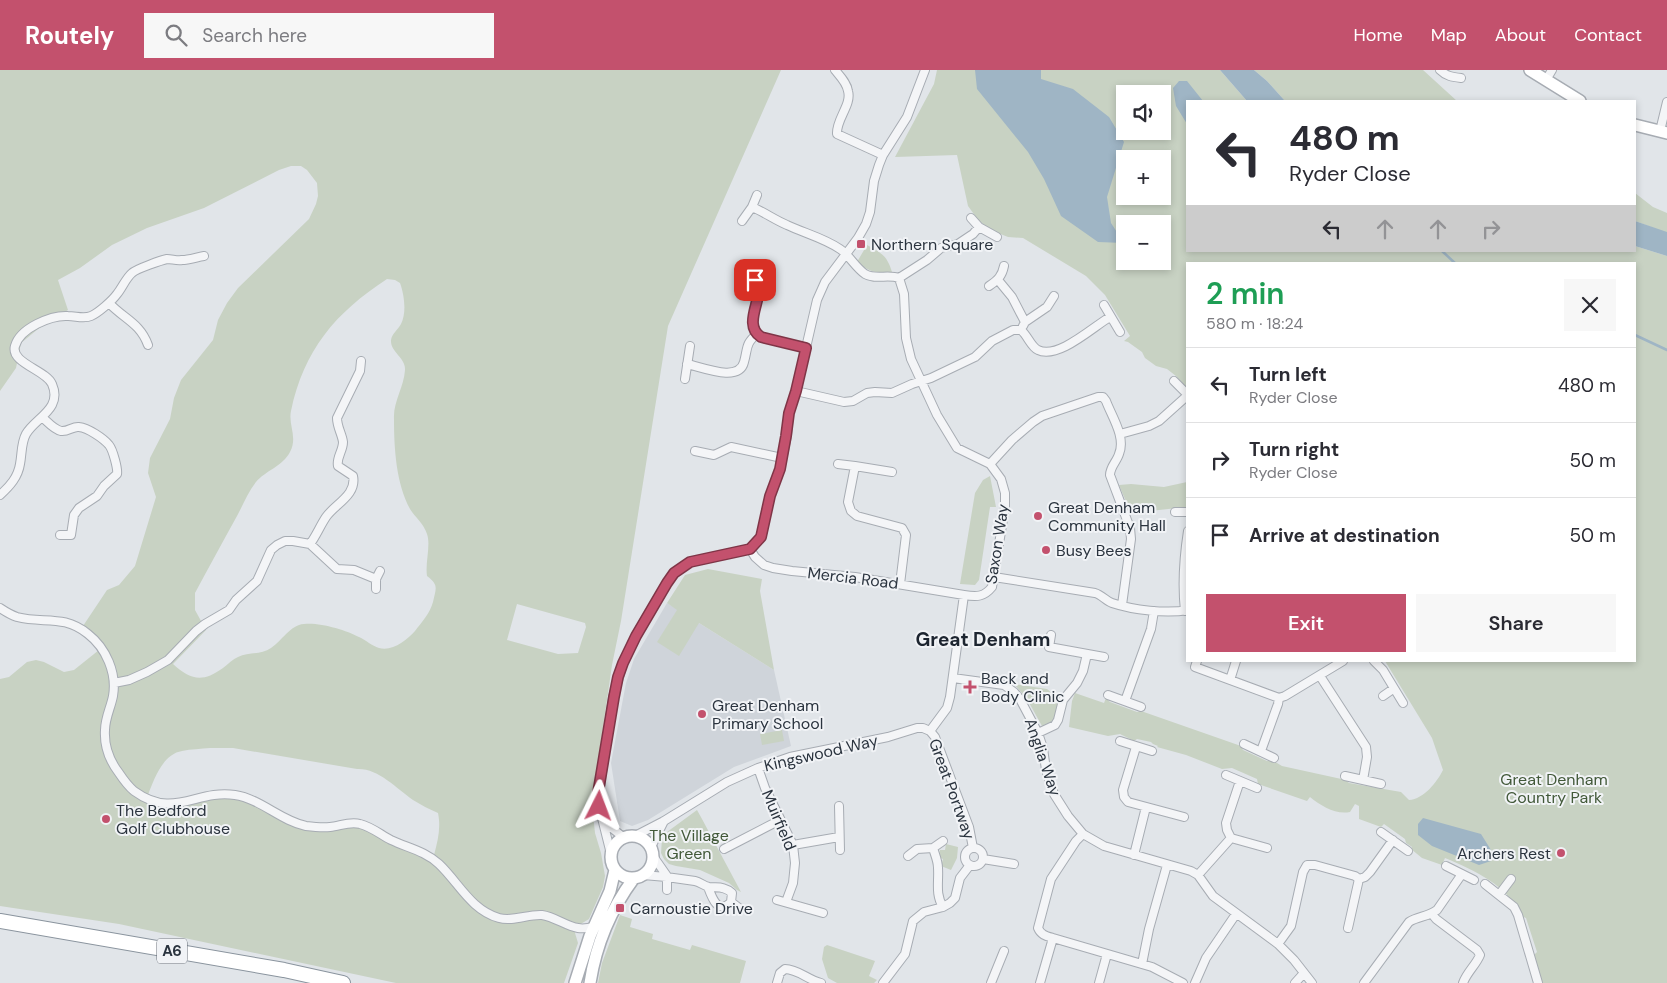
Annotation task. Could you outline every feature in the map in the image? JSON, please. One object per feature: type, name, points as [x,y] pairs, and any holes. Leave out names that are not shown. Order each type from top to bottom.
[{"type":"highway","name":"A6","points":[[0,921],[284,970],[343,983]]},
{"type":"street","points":[[836,70],[849,92],[849,99],[837,128],[837,134],[883,155]]},
{"type":"street","points":[[739,908],[732,902],[732,893],[728,889],[718,886],[708,887],[699,882],[667,876],[627,878],[615,870],[611,863],[598,793],[614,697],[623,663],[636,636],[674,573],[690,562],[750,549],[761,537],[770,496],[778,477],[789,413],[820,292],[825,282],[863,230],[871,206],[874,181],[883,155],[908,117],[925,70]]},
{"type":"street","points":[[1440,70],[1453,77],[1461,78]]},
{"type":"street","points":[[1530,70],[1577,100]]},
{"type":"street","points":[[1546,80],[1552,70]]},
{"type":"street","points":[[1636,124],[1663,132],[1667,102]]},
{"type":"street","points":[[742,221],[752,207],[757,195]]},
{"type":"street","points":[[752,207],[786,225],[834,245],[866,274],[899,278]]},
{"type":"street","points":[[972,218],[979,227],[997,237]]},
{"type":"street","points":[[899,278],[927,260],[941,248],[958,244],[973,234],[979,227]]},
{"type":"street","points":[[0,494],[12,483],[17,474],[26,435],[52,407],[54,400],[52,384],[42,373],[18,358],[14,350],[18,340],[39,322],[59,316],[91,316],[116,296],[129,276],[139,268],[165,260],[183,260],[204,256]]},
{"type":"street","points":[[989,286],[998,280],[1004,266]]},
{"type":"street","points":[[745,273],[758,284],[753,315],[757,334],[761,337],[806,348]]},
{"type":"street","points":[[899,278],[904,294],[906,338],[911,359],[937,415],[957,448],[990,464],[1012,440],[1042,416],[1098,397],[1103,397],[1106,401],[1120,434],[1121,446],[1110,475],[1130,528],[1131,539],[1122,605]]},
{"type":"street","points":[[998,280],[1012,297],[1025,322]]},
{"type":"street","points":[[1020,330],[1025,322],[1047,307],[1054,296]]},
{"type":"street","points":[[109,302],[122,316],[139,328],[148,345]]},
{"type":"street","points":[[1104,304],[1120,332]]},
{"type":"street","points":[[796,391],[844,402],[849,402],[875,392],[892,393],[931,378],[975,357],[992,340],[1013,330],[1020,330],[1027,335],[1035,348],[1046,352],[1067,346],[1110,317]]},
{"type":"street","points":[[687,364],[732,374],[740,370],[744,364],[746,348],[750,340],[757,334]]},
{"type":"street","points":[[979,339],[986,346]]},
{"type":"street","points":[[685,379],[690,346]]},
{"type":"street","points":[[310,544],[327,515],[346,498],[354,480],[353,476],[338,466],[337,462],[343,441],[337,425],[337,418],[360,371],[361,361]]},
{"type":"street","points":[[360,371],[367,377]]},
{"type":"street","points":[[1174,381],[1186,393]]},
{"type":"street","points":[[1120,434],[1160,421],[1186,397]]},
{"type":"street","points":[[42,417],[60,431],[78,427],[94,434],[108,444],[118,468],[117,474],[104,486],[97,496],[79,508],[74,515],[71,535],[60,535]]},
{"type":"street","points":[[695,451],[714,455],[731,447],[782,458]]},
{"type":"street","points":[[838,464],[892,472]]},
{"type":"street","name":"Saxon Way","points":[[930,731],[947,708],[964,595],[984,596],[992,587],[1006,507],[1000,480],[990,464]]},
{"type":"street","points":[[855,466],[848,502],[850,511],[857,516],[902,528],[906,536],[900,584]]},
{"type":"street","points":[[1175,512],[1186,512]]},
{"type":"street","points":[[114,683],[129,680],[168,660],[200,627],[229,610],[236,600],[257,581],[271,550],[285,541],[310,544],[337,569],[354,570],[376,579]]},
{"type":"street","points":[[994,578],[1095,593],[1111,603],[1154,611],[1186,610],[1184,598],[1186,545]]},
{"type":"street","name":"Mercia Road","points":[[750,549],[755,557],[773,568],[855,577],[964,595]]},
{"type":"street","points":[[376,589],[376,579],[380,571]]},
{"type":"street","points":[[0,608],[16,617],[58,620],[78,627],[98,644],[113,672],[114,683],[113,696],[105,727],[106,746],[110,758],[125,781],[133,790],[144,797],[166,804],[182,803],[210,795],[236,795],[249,799],[305,826],[331,827],[358,823],[368,826],[389,839],[428,855],[440,864],[477,907],[487,914],[501,919],[541,915],[579,928],[594,927]]},
{"type":"street","points":[[1125,701],[1151,629],[1154,611]]},
{"type":"street","points":[[1051,635],[1049,647],[1104,657]]},
{"type":"street","points":[[1038,733],[1056,725],[1063,700],[1077,683],[1083,671],[1087,654]]},
{"type":"street","points":[[1197,662],[1195,667],[1279,698],[1341,662]]},
{"type":"street","points":[[1230,680],[1236,662]]},
{"type":"street","points":[[1375,662],[1383,670],[1393,689],[1404,703]]},
{"type":"street","points":[[1320,676],[1366,747],[1368,757],[1363,780]]},
{"type":"street","name":"Anglia Way","points":[[953,678],[992,683],[1009,688],[1020,700],[1038,733],[1043,748],[1046,770],[1054,794],[1068,816],[1083,834],[1104,846],[1191,871],[1198,875]]},
{"type":"street","points":[[1383,696],[1393,689]]},
{"type":"street","points":[[1108,696],[1142,707]]},
{"type":"street","points":[[1261,751],[1279,698]]},
{"type":"street","name":"Kingswood Way","points":[[629,836],[664,821],[727,782],[758,768],[790,757],[851,746],[917,728],[930,731]]},
{"type":"street","name":"Great Portway","points":[[930,731],[935,737],[943,756],[969,827],[973,848]]},
{"type":"street","points":[[1120,741],[1152,751]]},
{"type":"street","points":[[1244,744],[1274,758]]},
{"type":"street","points":[[1136,747],[1124,790],[1124,797],[1128,802],[1184,817]]},
{"type":"street","name":"Muirfield","points":[[758,768],[793,845],[795,863],[793,883],[786,902]]},
{"type":"street","points":[[1226,776],[1257,788]]},
{"type":"street","points":[[1345,776],[1381,784]]},
{"type":"street","points":[[1240,781],[1226,822],[1226,830],[1231,838],[1267,848]]},
{"type":"street","points":[[839,806],[840,850]]},
{"type":"street","points":[[1134,854],[1146,807]]},
{"type":"street","points":[[724,849],[780,820]]},
{"type":"street","points":[[602,821],[629,836],[647,842],[667,876],[667,890]]},
{"type":"street","points":[[590,983],[592,969],[603,932],[613,909],[639,876],[652,864],[652,852],[664,821]]},
{"type":"street","points":[[1381,832],[1408,851]]},
{"type":"street","points":[[1083,834],[1076,841],[1052,879],[1038,928],[1042,935],[1152,967],[1183,983]]},
{"type":"street","points":[[610,854],[617,841],[629,836]]},
{"type":"street","points":[[793,845],[839,837]]},
{"type":"street","points":[[1231,838],[1198,875],[1213,896],[1278,944],[1294,960],[1312,983]]},
{"type":"street","points":[[1360,879],[1370,872],[1393,840]]},
{"type":"street","points":[[908,856],[917,849],[933,848],[944,841]]},
{"type":"street","points":[[738,843],[742,851]]},
{"type":"street","points":[[933,848],[938,870],[938,894],[943,907]]},
{"type":"street","points":[[970,865],[965,857],[968,851],[973,848],[981,851],[983,859]]},
{"type":"street","points":[[983,859],[1014,864]]},
{"type":"street","points":[[970,865],[978,865],[983,859]]},
{"type":"street","points":[[883,983],[905,954],[913,921],[924,912],[950,903],[955,898],[960,878],[970,865]]},
{"type":"street","points":[[1142,964],[1149,929],[1167,865]]},
{"type":"street","points":[[1278,944],[1291,926],[1303,872],[1307,865],[1315,865],[1360,879]]},
{"type":"street","points":[[1446,866],[1474,880]]},
{"type":"street","points":[[575,983],[588,942],[610,892],[615,870]]},
{"type":"street","points":[[1364,983],[1409,922],[1416,917],[1432,914],[1437,910],[1462,874]]},
{"type":"street","points":[[1351,925],[1360,879]]},
{"type":"street","points":[[1499,894],[1512,879]]},
{"type":"street","points":[[1484,884],[1514,907],[1538,983]]},
{"type":"street","points":[[708,887],[716,904],[721,907],[727,906],[732,902]]},
{"type":"street","points":[[777,900],[823,913]]},
{"type":"street","points":[[1195,983],[1206,958],[1236,914]]},
{"type":"street","points":[[1432,914],[1477,950],[1480,955],[1465,976],[1463,983]]},
{"type":"street","points":[[579,928],[588,942]]},
{"type":"street","points":[[1040,983],[1053,938]]},
{"type":"street","points":[[991,983],[1004,951]]},
{"type":"street","points":[[1099,983],[1106,954]]},
{"type":"street","points":[[777,983],[780,973],[785,969],[791,969],[810,980],[820,983]]},
{"type":"street","points":[[771,970],[780,973]]},
{"type":"street","points":[[1295,983],[1304,973]]},
{"type":"street","points":[[1161,983],[1165,974]]},
{"type":"shaded area","name":"Great Denham Primary School","points":[[667,603],[774,670],[791,746],[734,767],[648,820],[632,826],[620,821],[611,763],[626,683],[634,659]]},
{"type":"green space","points":[[0,70],[781,70],[668,326],[621,621],[612,665],[592,805],[595,833],[605,876],[603,887],[589,919],[579,925],[575,933],[578,943],[564,983],[396,983],[119,924],[0,906],[0,679],[9,677],[27,662],[36,660],[64,672],[74,670],[99,650],[81,629],[107,590],[119,585],[135,566],[156,497],[148,473],[150,458],[170,419],[174,398],[181,380],[213,340],[218,320],[238,288],[309,219],[318,196],[317,183],[307,170],[301,166],[291,166],[279,170],[204,208],[147,228],[112,245],[80,268],[58,280],[68,310],[38,329],[21,343],[16,368],[0,391]],"holes":[[[387,279],[400,283],[403,292],[403,319],[391,340],[393,348],[405,366],[403,382],[394,413],[395,442],[399,477],[405,499],[424,527],[428,538],[427,576],[436,587],[430,610],[412,634],[394,647],[384,649],[376,647],[362,638],[340,629],[325,625],[304,624],[294,627],[267,650],[238,657],[209,676],[197,678],[185,673],[173,664],[206,630],[195,610],[195,593],[253,486],[260,478],[283,461],[290,452],[293,441],[291,411],[304,369],[313,351],[324,335],[352,305]],[[517,604],[585,623],[586,627],[578,653],[558,654],[507,640]],[[207,748],[233,748],[365,770],[379,775],[413,800],[438,813],[439,834],[434,855],[395,839],[364,821],[329,824],[301,821],[248,795],[168,800],[148,795],[160,768],[175,753]]]},
{"type":"green space","name":"Great Denham Country Park","points":[[937,70],[1220,70],[1246,100],[1186,100],[1186,252],[1636,252],[1636,246],[1667,256],[1667,983],[1541,983],[1533,956],[1537,952],[1526,918],[1521,916],[1508,896],[1489,880],[1445,858],[1442,865],[1422,858],[1411,849],[1412,847],[1406,843],[1405,839],[1384,824],[1381,827],[1359,819],[1359,806],[1355,804],[1350,812],[1345,813],[1334,811],[1310,797],[1307,801],[1258,784],[1257,779],[1232,768],[1222,769],[1186,755],[1157,747],[1151,742],[1137,739],[1134,741],[1120,734],[1108,736],[1069,727],[1072,701],[1075,693],[1104,703],[1106,698],[1110,702],[1137,712],[1141,711],[1241,746],[1243,750],[1267,761],[1272,760],[1282,766],[1346,780],[1349,783],[1401,792],[1409,800],[1420,797],[1425,793],[1434,785],[1443,770],[1432,738],[1386,662],[1636,662],[1636,262],[1186,262],[1186,387],[1167,369],[1156,366],[1145,358],[1142,352],[1124,341],[1130,336],[1105,295],[1086,276],[1023,238],[1008,237],[993,231],[979,221],[968,206],[957,155],[895,157],[934,84]]},
{"type":"green space","points":[[1254,70],[1423,70],[1456,100],[1284,100]]},
{"type":"green space","points":[[1636,194],[1653,207],[1667,213],[1667,233],[1636,221]]},
{"type":"green space","points":[[867,245],[883,255],[892,272],[873,272],[857,262]]},
{"type":"green space","points":[[990,476],[996,507],[990,507],[979,580],[975,585],[960,584],[975,493],[983,480]]},
{"type":"green space","points":[[1186,482],[1186,507],[1131,513],[1119,485],[1131,484],[1164,487]]},
{"type":"green space","points":[[708,569],[762,579],[760,591],[774,670],[699,623],[679,656],[657,642],[677,610],[667,603],[685,575]]},
{"type":"green space","points":[[1014,684],[1047,689],[1058,698],[1055,720],[1042,726],[1027,699]]},
{"type":"green space","points":[[782,730],[784,741],[762,745],[760,734]]},
{"type":"green space","name":"The Village Green","points":[[697,810],[741,892],[729,883],[700,870],[669,864],[664,859],[661,853],[662,839],[667,832]]},
{"type":"green space","points":[[946,844],[958,847],[957,858],[951,870],[941,866],[943,859],[938,857],[940,850],[945,850]]},
{"type":"green space","points":[[620,915],[632,919],[630,927],[653,934],[652,939],[690,950],[692,945],[746,961],[740,983],[598,983],[602,963]]},
{"type":"green space","points":[[827,945],[875,961],[869,976],[877,980],[874,983],[837,983],[828,978],[822,959],[824,947]]},
{"type":"water","points":[[975,70],[1041,70],[1041,79],[1073,89],[1109,117],[1116,129],[1116,140],[1123,140],[1124,142],[1122,150],[1116,150],[1116,168],[1107,197],[1111,223],[1116,231],[1116,243],[1098,242],[1061,216],[1044,179],[1028,152],[977,89]]},
{"type":"water","points":[[1220,70],[1254,70],[1284,100],[1246,100]]},
{"type":"water","points":[[1179,81],[1187,81],[1202,100],[1186,100],[1186,122],[1176,106],[1173,88]]},
{"type":"water","points":[[1636,221],[1667,232],[1667,256],[1636,246]]},
{"type":"water","points":[[1423,818],[1481,834],[1491,850],[1491,861],[1479,865],[1432,846],[1418,835],[1418,824]]},
{"type":"waterway","points":[[1443,252],[1454,262]]},
{"type":"waterway","points":[[1636,335],[1667,350]]},
{"type":"place","name":"Northern Square","points":[[861,244]]},
{"type":"place","name":"Great Denham Community Hall","points":[[1038,516]]},
{"type":"place","name":"Busy Bees","points":[[1046,550]]},
{"type":"place","name":"Back and Body Clinic","points":[[970,687]]},
{"type":"place","name":"Great Denham Primary School","points":[[702,714]]},
{"type":"place","name":"The Bedford Golf Clubhouse","points":[[106,819]]},
{"type":"place","name":"Archers Rest","points":[[1561,853]]},
{"type":"place","name":"Carnoustie Drive","points":[[620,908]]},
{"type":"district","name":"Great Denham","points":[[983,639]]},
{"type":"route","points":[[599,806],[598,793],[618,677],[636,636],[667,583],[674,573],[690,562],[750,549],[761,537],[764,527],[770,496],[780,469],[789,413],[806,348],[761,337],[757,334],[753,322],[758,292],[758,284],[755,280]]}]
